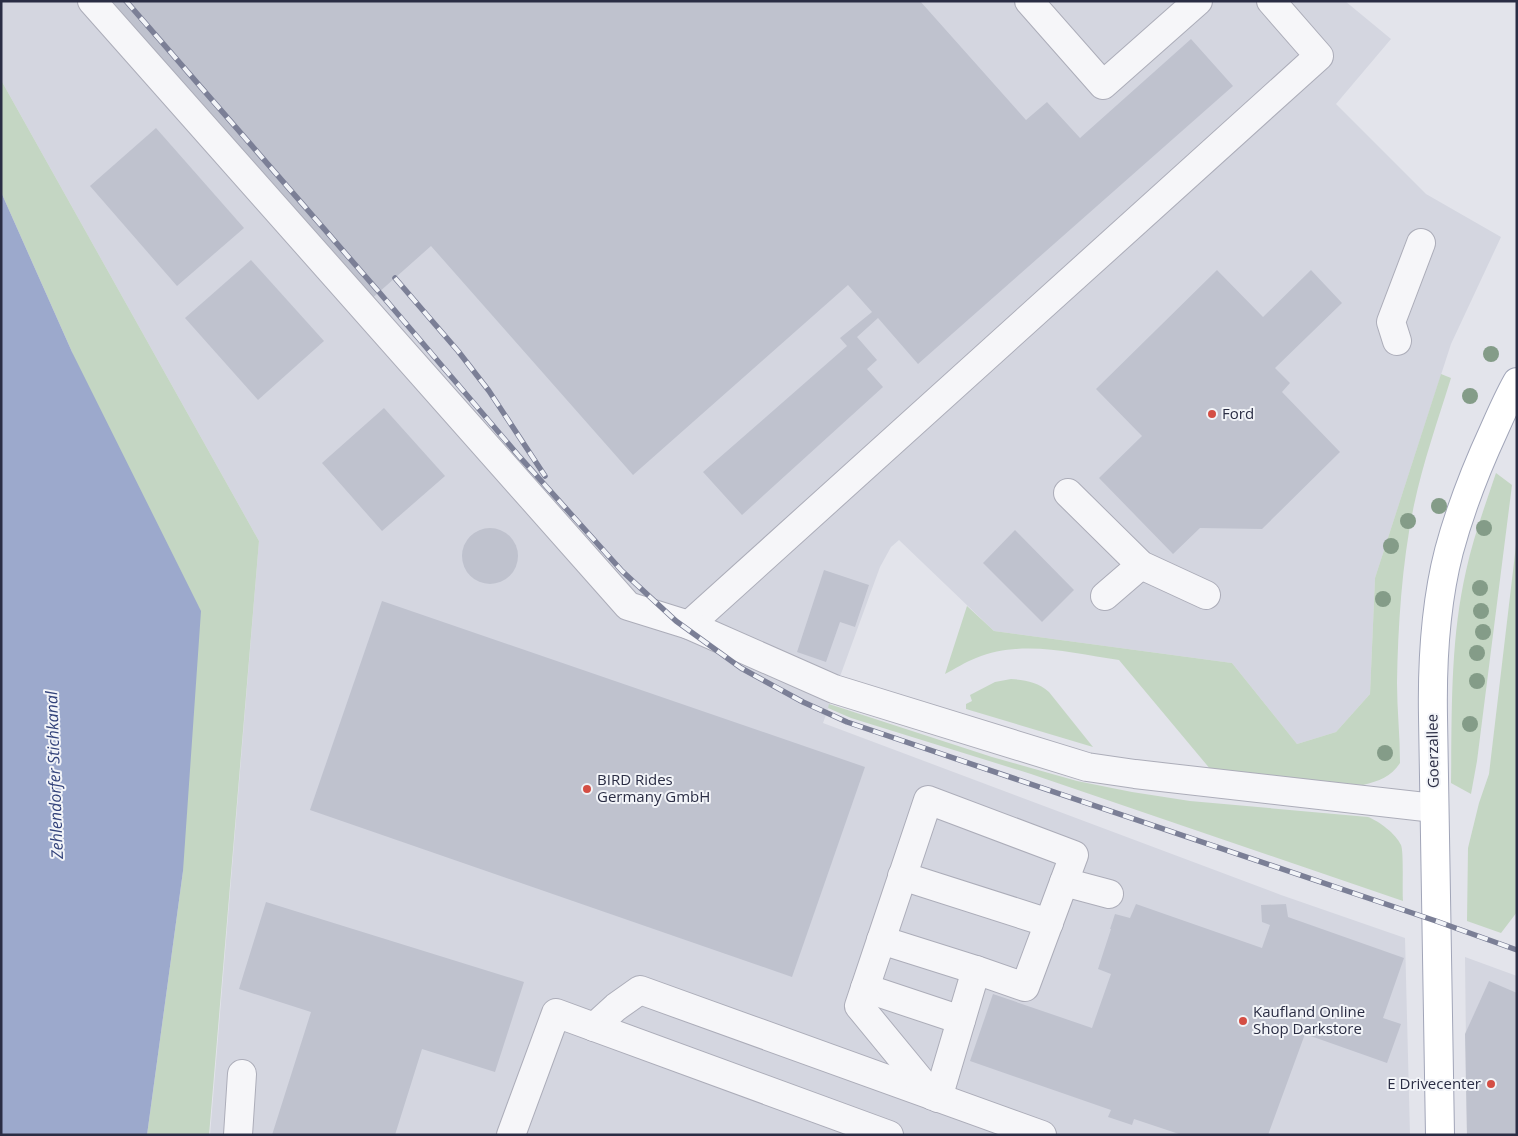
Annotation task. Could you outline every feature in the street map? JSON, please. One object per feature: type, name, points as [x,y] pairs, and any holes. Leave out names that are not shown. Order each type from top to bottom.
[{"type":"main road","name":"Goerzallee","points":[[1440,1135],[1432,670],[1442,588],[1449,551],[1482,456],[1517,382]]},
{"type":"lane","points":[[92,1],[628,606],[689,625],[834,689],[1087,767],[1434,808]]},
{"type":"lane","points":[[1029,1],[1103,85],[1198,1]]},
{"type":"lane","points":[[689,625],[1320,56],[1271,1]]},
{"type":"lane","points":[[1397,341],[1390,322],[1421,244]]},
{"type":"lane","points":[[1068,494],[1141,565],[1206,595]]},
{"type":"lane","points":[[1105,596],[1141,565]]},
{"type":"lane","points":[[881,940],[1025,987],[1074,855],[928,800],[858,1006],[936,1097]]},
{"type":"lane","points":[[902,876],[1049,923]]},
{"type":"lane","points":[[1064,882],[1109,894]]},
{"type":"lane","points":[[936,1097],[976,970]]},
{"type":"lane","points":[[864,988],[961,1020]]},
{"type":"lane","points":[[594,1027],[616,1007],[640,990],[1042,1135]]},
{"type":"lane","points":[[511,1135],[556,1013],[889,1135]]},
{"type":"lane","points":[[238,1135],[242,1074]]},
{"type":"shaded area","points":[[1,1],[1345,1],[1391,39],[1336,104],[1426,194],[1501,237],[1451,344],[1375,578],[1370,694],[1336,732],[1297,744],[1232,663],[994,631],[899,540],[891,547],[880,567],[823,723],[1281,895],[1405,938],[1410,1135],[210,1135],[259,541],[1,80]]},
{"type":"shaded area","name":"E Drivecenter","points":[[1465,957],[1517,976],[1517,1135],[1467,1135]]},
{"type":"green space","points":[[1,80],[259,541],[209,1135],[147,1135],[183,871],[72,352],[1,192]]},
{"type":"green space","points":[[1441,374],[1451,378],[1418,489],[1404,571],[1397,683],[1400,763],[1393,772],[1384,778],[1363,785],[1211,770],[1119,660],[1047,649],[1011,649],[993,652],[976,658],[945,674],[967,606],[994,631],[1232,663],[1297,744],[1336,732],[1370,694],[1375,578]]},
{"type":"green space","points":[[1496,473],[1512,485],[1477,761],[1471,794],[1451,783],[1454,650],[1461,597],[1469,559]]},
{"type":"green space","points":[[1517,537],[1517,912],[1501,933],[1467,921],[1468,848],[1479,803],[1489,774]]},
{"type":"green space","points":[[1011,679],[1032,682],[1049,692],[1093,747],[966,709],[966,704],[972,701],[970,695],[995,682]]},
{"type":"green space","points":[[829,704],[992,757],[1077,781],[1190,801],[1368,817],[1387,828],[1401,845],[1403,901],[1031,774],[851,718],[828,708]]},
{"type":"water","name":"Zehlendorfer Stichkanal","points":[[1,192],[72,352],[201,611],[183,871],[147,1135],[1,1135]]},
{"type":"building","points":[[104,1],[920,1],[1026,120],[1047,102],[1080,138],[1191,39],[1233,86],[918,364],[878,318],[857,337],[877,360],[867,369],[883,387],[742,515],[703,472],[847,346],[840,338],[872,312],[848,285],[633,475],[431,246],[369,301]]},
{"type":"building","points":[[156,128],[244,228],[177,286],[90,186]]},
{"type":"building","points":[[251,260],[324,341],[258,400],[185,318]]},
{"type":"building","name":"Ford","points":[[1217,270],[1263,317],[1311,270],[1342,303],[1275,368],[1290,383],[1282,392],[1340,452],[1262,529],[1200,528],[1173,554],[1099,478],[1142,436],[1096,389]]},
{"type":"building","points":[[384,408],[445,476],[382,531],[322,463]]},
{"type":"building","points":[[490,528],[501,530],[510,536],[516,545],[518,556],[516,567],[510,576],[501,582],[490,584],[479,582],[470,576],[464,567],[462,556],[464,545],[470,536],[479,530]]},
{"type":"building","points":[[1015,530],[1074,590],[1042,622],[983,563]]},
{"type":"building","points":[[824,570],[869,585],[855,627],[840,622],[826,662],[797,652]]},
{"type":"building","name":"BIRD Rides Germany GmbH","points":[[382,601],[865,767],[792,977],[310,810]]},
{"type":"building","points":[[266,902],[524,982],[495,1072],[422,1049],[395,1135],[272,1135],[311,1012],[239,989]]},
{"type":"building","name":"Kaufland Online Shop Darkstore","points":[[1136,904],[1262,948],[1270,925],[1262,922],[1261,905],[1286,904],[1288,917],[1404,958],[1383,1018],[1401,1024],[1387,1063],[1305,1034],[1268,1135],[1182,1135],[1134,1119],[1132,1125],[1108,1117],[1111,1110],[970,1061],[993,994],[1092,1028],[1111,974],[1098,969],[1115,914],[1130,918]]},
{"type":"building","name":"E Drivecenter","points":[[1489,981],[1517,993],[1517,1135],[1467,1135],[1465,1034]]},
{"type":"railway","points":[[126,1],[518,455],[622,571],[676,621],[741,668],[803,702],[847,722],[1517,950]]},
{"type":"railway","points":[[395,278],[458,351],[489,391],[545,476]]},
{"type":"place","name":"Ford","points":[[1212,414]]},
{"type":"place","name":"BIRD Rides Germany GmbH","points":[[587,789]]},
{"type":"place","name":"Kaufland Online Shop Darkstore","points":[[1243,1021]]},
{"type":"place","name":"E Drivecenter","points":[[1491,1084]]}]
